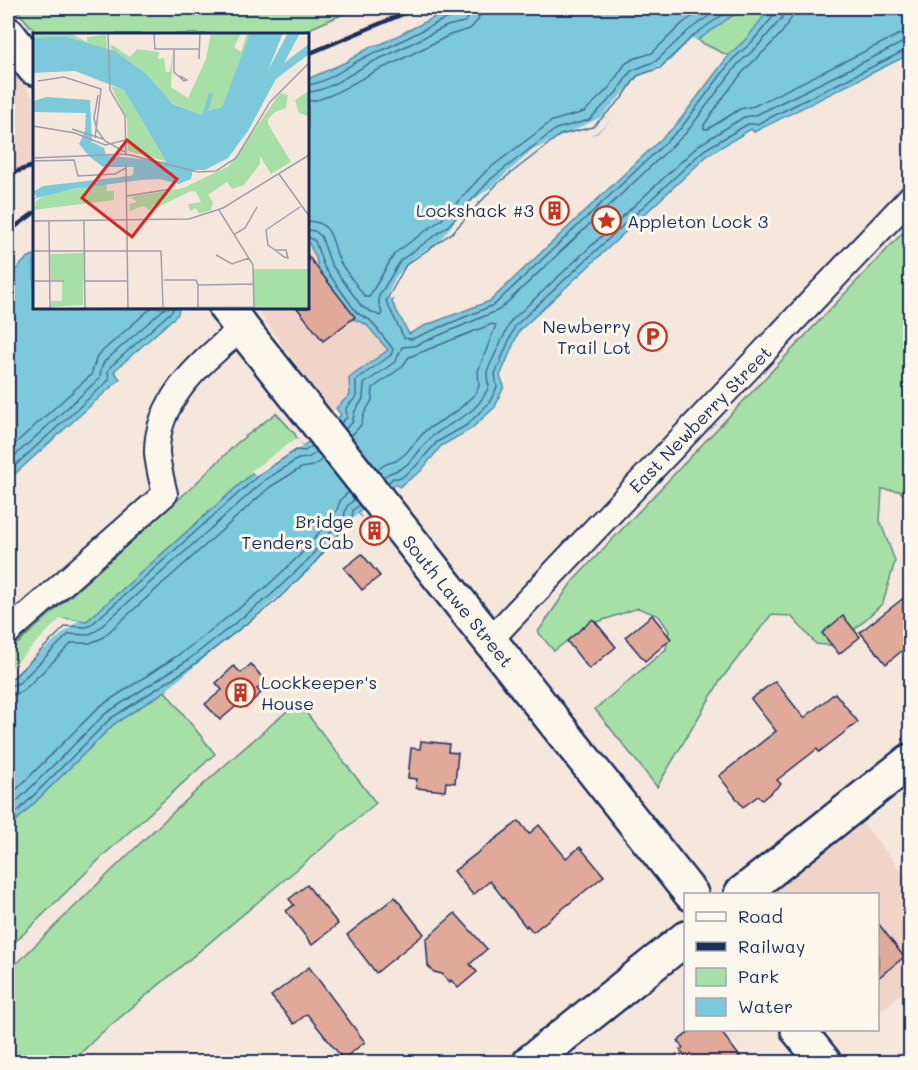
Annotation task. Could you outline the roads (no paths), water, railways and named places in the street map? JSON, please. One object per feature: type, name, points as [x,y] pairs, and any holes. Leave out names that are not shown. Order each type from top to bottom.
[{"type":"main road","points":[[8,34],[33,67]]},
{"type":"main road","name":"South Lawe Street","points":[[234,317],[690,893]]},
{"type":"main road","points":[[742,893],[910,761]]},
{"type":"main road","points":[[530,1062],[684,940]]},
{"type":"main road","points":[[800,1031],[824,1062]]},
{"type":"street","name":"East Newberry Street","points":[[490,640],[910,198]]},
{"type":"street","points":[[8,632],[165,494],[157,452],[161,422],[176,393],[234,317]]},
{"type":"water","points":[[465,8],[757,8],[732,16],[698,40],[663,73],[640,81],[627,102],[596,133],[563,141],[501,188],[411,269],[392,302],[409,334],[490,301],[677,124],[729,55],[774,8],[910,8],[910,54],[754,132],[751,129],[708,155],[519,331],[500,376],[504,386],[495,407],[471,429],[441,446],[421,471],[399,487],[396,484],[358,513],[361,517],[317,570],[196,671],[114,724],[8,829],[8,675],[65,619],[87,621],[257,469],[298,441],[303,446],[341,415],[336,408],[350,395],[349,378],[388,350],[366,324],[353,319],[318,269],[316,257],[309,244],[309,79],[443,13]]},
{"type":"water","points":[[33,255],[33,309],[179,309],[178,314],[114,371],[120,379],[8,480],[8,278],[27,258]]},
{"type":"railway","points":[[309,54],[417,8]]},
{"type":"railway","points":[[8,174],[33,166]]},
{"type":"railway","points":[[8,232],[33,214]]},
{"type":"place","name":"Lockshack #3","points":[[555,210]]},
{"type":"place","name":"Appleton Lock 3","points":[[606,221]]},
{"type":"place","name":"Newberry Trail Lot","points":[[652,336]]},
{"type":"place","name":"Bridge Tenders Cab","points":[[375,531]]},
{"type":"place","name":"Lockkeeper's House","points":[[240,692]]}]
